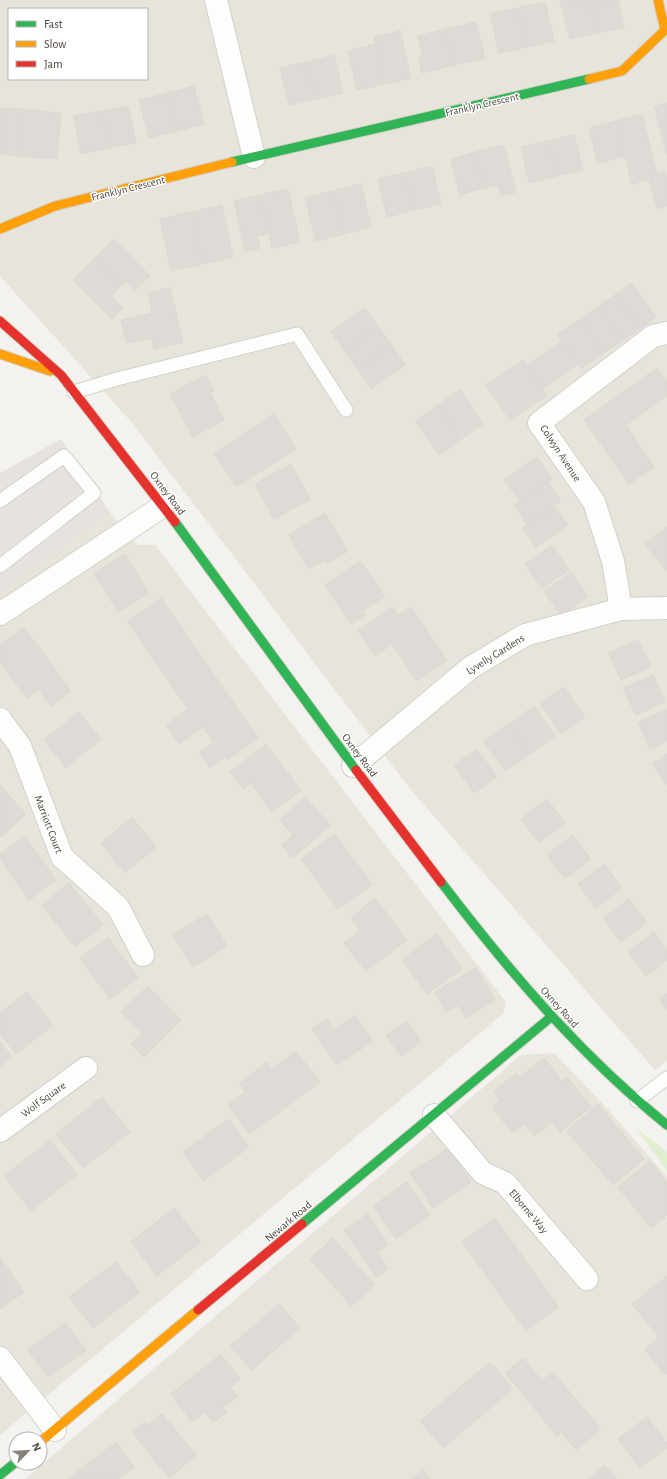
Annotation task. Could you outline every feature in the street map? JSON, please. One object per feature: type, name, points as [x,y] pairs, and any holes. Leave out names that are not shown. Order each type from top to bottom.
[{"type":"street","points":[[216,0],[254,157]]},
{"type":"street","name":"Franklyn Crescent","points":[[1,230],[55,206],[254,157],[622,71],[665,30],[658,0]]},
{"type":"street","name":"Oxney Road","points":[[0,320],[61,375],[163,506],[353,766],[498,955],[551,1017],[604,1071],[637,1102],[667,1125]]},
{"type":"street","name":"Colwyn Avenue","points":[[621,609],[613,560],[594,502],[539,423],[653,336],[667,333]]},
{"type":"street","points":[[0,354],[61,375]]},
{"type":"street","points":[[0,614],[163,506]]},
{"type":"street","name":"Lyvelly Gardens","points":[[353,766],[470,668],[525,635],[621,609],[667,608]]},
{"type":"street","name":"Marriott Court","points":[[0,719],[20,746],[62,858],[118,907],[143,955]]},
{"type":"street","name":"Newark Road","points":[[48,1436],[551,1017]]},
{"type":"street","name":"Wolf Square","points":[[0,1131],[86,1068]]},
{"type":"street","name":"Elborne Way","points":[[434,1115],[483,1172],[505,1183],[587,1279]]},
{"type":"street","points":[[0,1358],[45,1431]]},
{"type":"street","points":[[0,1475],[8,1468]]},
{"type":"lane","points":[[74,392],[117,379],[297,334],[346,410]]},
{"type":"lane","points":[[0,501],[64,456],[94,493],[0,566]]},
{"type":"lane","points":[[637,1102],[667,1078]]},
{"type":"shaded area","points":[[0,0],[667,0],[667,1061],[655,1070],[411,790],[133,424],[0,276]]},
{"type":"shaded area","points":[[61,439],[111,514],[0,593],[0,473]]},
{"type":"shaded area","points":[[111,514],[138,545],[155,545],[506,1002],[504,1013],[0,1435],[0,593]]},
{"type":"shaded area","points":[[554,1053],[606,1107],[667,1177],[667,1210],[663,1214],[667,1218],[667,1479],[25,1479],[34,1471],[48,1471],[48,1459],[521,1055]]},
{"type":"green space","points":[[636,1128],[667,1152],[667,1171]]},
{"type":"building","points":[[560,0],[589,0],[597,33],[570,39]]},
{"type":"building","points":[[589,0],[618,0],[624,27],[597,33]]},
{"type":"building","points":[[545,2],[554,41],[527,47],[518,8]]},
{"type":"building","points":[[518,8],[527,47],[499,53],[490,14]]},
{"type":"building","points":[[476,22],[485,58],[454,65],[445,29]]},
{"type":"building","points":[[445,29],[454,65],[422,73],[418,58],[423,57],[418,36]]},
{"type":"building","points":[[400,31],[411,78],[384,84],[374,37]]},
{"type":"building","points":[[376,44],[384,84],[357,90],[348,51]]},
{"type":"building","points":[[334,55],[343,93],[316,99],[307,62]]},
{"type":"building","points":[[307,62],[316,99],[289,105],[280,68]]},
{"type":"building","points":[[194,86],[204,124],[177,131],[167,93]]},
{"type":"building","points":[[167,93],[177,131],[149,138],[139,100]]},
{"type":"building","points":[[667,103],[667,155],[654,107]]},
{"type":"building","points":[[128,106],[136,143],[108,148],[101,111]]},
{"type":"building","points":[[0,108],[20,109],[19,156],[0,154]]},
{"type":"building","points":[[20,109],[61,113],[57,159],[19,156]]},
{"type":"building","points":[[101,111],[108,148],[81,154],[74,116]]},
{"type":"building","points":[[642,114],[657,174],[665,172],[667,181],[667,206],[657,209],[649,179],[632,184],[616,121]]},
{"type":"building","points":[[616,121],[625,156],[598,163],[589,128]]},
{"type":"building","points":[[574,135],[583,170],[556,176],[548,141]]},
{"type":"building","points":[[548,141],[556,176],[529,183],[521,147]]},
{"type":"building","points":[[504,145],[516,192],[501,196],[498,185],[484,188],[475,152]]},
{"type":"building","points":[[475,152],[484,188],[460,195],[451,159]]},
{"type":"building","points":[[432,166],[441,204],[414,210],[405,173]]},
{"type":"building","points":[[405,173],[414,210],[387,217],[378,179]]},
{"type":"building","points":[[361,184],[371,227],[344,234],[333,191]]},
{"type":"building","points":[[288,189],[300,242],[272,248],[260,195]]},
{"type":"building","points":[[333,191],[344,234],[316,241],[305,198]]},
{"type":"building","points":[[260,195],[269,233],[257,236],[260,248],[245,252],[234,201]]},
{"type":"building","points":[[222,205],[233,257],[202,264],[191,212]]},
{"type":"building","points":[[191,212],[202,264],[171,271],[160,219]]},
{"type":"building","points":[[114,239],[150,276],[135,290],[126,281],[121,286],[94,259]]},
{"type":"building","points":[[94,259],[121,286],[111,296],[123,308],[112,319],[73,280]]},
{"type":"building","points":[[632,283],[656,317],[639,329],[615,295]]},
{"type":"building","points":[[170,288],[183,342],[154,349],[152,338],[127,343],[121,320],[152,313],[148,293]]},
{"type":"building","points":[[615,295],[639,329],[622,341],[599,306]]},
{"type":"building","points":[[599,306],[622,341],[604,353],[580,319]]},
{"type":"building","points":[[365,308],[379,327],[345,351],[331,332]]},
{"type":"building","points":[[580,319],[604,353],[581,369],[558,334]]},
{"type":"building","points":[[379,327],[392,345],[358,369],[345,351]]},
{"type":"building","points":[[562,341],[578,364],[543,389],[527,365]]},
{"type":"building","points":[[392,345],[405,365],[371,389],[358,369]]},
{"type":"building","points":[[523,360],[547,395],[510,420],[486,385]]},
{"type":"building","points":[[657,368],[667,382],[667,396],[626,425],[654,467],[629,484],[584,420]]},
{"type":"building","points":[[205,375],[214,391],[210,393],[224,420],[193,437],[170,394]]},
{"type":"building","points":[[460,389],[483,424],[461,439],[438,405]]},
{"type":"building","points":[[438,405],[461,439],[439,455],[415,421]]},
{"type":"building","points":[[274,414],[296,449],[236,487],[214,453]]},
{"type":"building","points":[[537,457],[552,479],[520,501],[504,480]]},
{"type":"building","points":[[291,464],[310,499],[274,519],[255,484]]},
{"type":"building","points":[[548,482],[561,501],[527,525],[514,505]]},
{"type":"building","points":[[554,506],[568,525],[536,547],[523,528]]},
{"type":"building","points":[[325,513],[348,551],[328,563],[325,560],[309,569],[289,535]]},
{"type":"building","points":[[667,527],[667,571],[645,544]]},
{"type":"building","points":[[552,545],[569,570],[542,588],[525,564]]},
{"type":"building","points":[[125,554],[149,593],[118,612],[94,573]]},
{"type":"building","points":[[360,561],[385,596],[363,611],[365,615],[351,624],[325,585]]},
{"type":"building","points":[[571,572],[588,597],[561,615],[544,591]]},
{"type":"building","points":[[161,598],[258,738],[227,760],[225,757],[210,768],[199,753],[214,742],[203,727],[179,744],[166,725],[188,709],[127,621]]},
{"type":"building","points":[[392,607],[398,615],[411,607],[447,660],[417,681],[392,644],[375,656],[358,631]]},
{"type":"building","points":[[24,627],[71,691],[51,706],[39,690],[27,698],[0,662],[0,645]]},
{"type":"building","points":[[638,640],[651,667],[621,680],[609,653]]},
{"type":"building","points":[[653,675],[665,702],[636,715],[623,688]]},
{"type":"building","points":[[564,687],[585,717],[561,734],[540,703]]},
{"type":"building","points":[[534,706],[555,736],[530,754],[509,724]]},
{"type":"building","points":[[667,709],[667,741],[650,749],[638,722]]},
{"type":"building","points":[[79,712],[101,739],[66,768],[44,740]]},
{"type":"building","points":[[509,724],[530,754],[505,771],[484,742]]},
{"type":"building","points":[[266,744],[301,790],[272,812],[251,783],[243,789],[230,772]]},
{"type":"building","points":[[477,749],[497,777],[474,793],[454,765]]},
{"type":"building","points":[[667,754],[667,786],[652,764]]},
{"type":"building","points":[[0,785],[26,814],[1,837],[0,836]]},
{"type":"building","points":[[305,797],[330,825],[293,858],[282,845],[293,835],[279,820]]},
{"type":"building","points":[[547,799],[565,823],[539,843],[521,819]]},
{"type":"building","points":[[132,817],[156,847],[125,873],[101,843]]},
{"type":"building","points":[[335,834],[372,885],[338,909],[301,859]]},
{"type":"building","points":[[573,835],[591,859],[565,879],[547,855]]},
{"type":"building","points":[[25,836],[56,880],[29,900],[0,859],[0,854]]},
{"type":"building","points":[[604,864],[622,888],[596,908],[578,884]]},
{"type":"building","points":[[69,883],[103,925],[75,947],[42,905]]},
{"type":"building","points":[[375,898],[407,940],[366,971],[344,943],[360,930],[351,918]]},
{"type":"building","points":[[629,899],[647,922],[621,942],[603,918]]},
{"type":"building","points":[[207,914],[227,946],[193,967],[173,935]]},
{"type":"building","points":[[654,932],[667,949],[667,960],[646,976],[628,952]]},
{"type":"building","points":[[437,934],[462,969],[427,994],[402,960]]},
{"type":"building","points":[[108,937],[138,978],[110,999],[80,958]]},
{"type":"building","points":[[476,968],[495,1000],[466,1018],[458,1005],[446,1012],[435,992]]},
{"type":"building","points":[[148,986],[181,1020],[144,1057],[131,1044],[142,1033],[121,1012]]},
{"type":"building","points":[[27,992],[53,1025],[16,1054],[0,1033],[0,1013]]},
{"type":"building","points":[[667,993],[667,1010],[659,999]]},
{"type":"building","points":[[355,1015],[373,1041],[337,1065],[312,1029],[327,1019],[334,1030]]},
{"type":"building","points":[[406,1021],[421,1041],[402,1056],[386,1036]]},
{"type":"building","points":[[0,1042],[12,1057],[0,1066]]},
{"type":"building","points":[[296,1051],[320,1082],[250,1134],[228,1105],[245,1092],[239,1084],[267,1062],[272,1069]]},
{"type":"building","points":[[544,1058],[562,1081],[567,1077],[591,1107],[560,1132],[552,1122],[534,1136],[524,1124],[512,1133],[492,1107],[500,1100],[494,1091],[516,1073],[520,1077]]},
{"type":"building","points":[[102,1097],[130,1132],[83,1168],[56,1134]]},
{"type":"building","points":[[598,1104],[644,1159],[613,1185],[567,1131]]},
{"type":"building","points":[[228,1119],[249,1147],[203,1181],[183,1152]]},
{"type":"building","points":[[50,1140],[77,1174],[31,1211],[4,1176]]},
{"type":"building","points":[[448,1148],[471,1182],[433,1208],[410,1173]]},
{"type":"building","points":[[650,1161],[667,1183],[667,1215],[651,1228],[618,1187]]},
{"type":"building","points":[[407,1182],[430,1215],[396,1239],[373,1206]]},
{"type":"building","points":[[174,1208],[201,1242],[157,1276],[131,1242]]},
{"type":"building","points":[[368,1214],[388,1245],[377,1252],[388,1269],[376,1277],[344,1230]]},
{"type":"building","points":[[495,1218],[559,1307],[526,1331],[462,1242]]},
{"type":"building","points":[[333,1238],[375,1285],[351,1306],[310,1259]]},
{"type":"building","points":[[0,1257],[24,1292],[0,1309]]},
{"type":"building","points":[[116,1262],[140,1292],[93,1328],[69,1297]]},
{"type":"building","points":[[667,1276],[667,1373],[665,1375],[645,1349],[659,1337],[632,1304]]},
{"type":"building","points":[[279,1304],[300,1328],[252,1370],[230,1346]]},
{"type":"building","points":[[65,1323],[86,1350],[48,1377],[28,1350]]},
{"type":"building","points":[[221,1354],[240,1379],[230,1387],[238,1396],[223,1407],[227,1412],[213,1423],[205,1412],[192,1422],[171,1394]]},
{"type":"building","points":[[523,1358],[542,1381],[553,1372],[601,1429],[576,1450],[561,1432],[557,1436],[505,1373]]},
{"type":"building","points":[[490,1362],[513,1389],[443,1448],[420,1421]]},
{"type":"building","points":[[162,1414],[196,1455],[169,1478],[132,1432],[146,1422],[148,1425]]},
{"type":"building","points":[[647,1417],[667,1443],[667,1448],[640,1468],[618,1439]]},
{"type":"building","points":[[116,1442],[134,1467],[118,1479],[68,1479]]},
{"type":"building","points":[[604,1465],[617,1479],[588,1479]]},
{"type":"building","points":[[423,1470],[431,1479],[411,1479]]},
{"type":"traffic: fast","points":[[232,162],[589,79]]},
{"type":"traffic: fast","points":[[175,522],[356,770]]},
{"type":"traffic: fast","points":[[441,882],[492,947],[546,1010],[604,1070],[667,1125]]},
{"type":"traffic: fast","points":[[302,1224],[551,1017]]},
{"type":"traffic: fast","points":[[0,1475],[8,1468]]},
{"type":"traffic: slow","points":[[589,79],[622,71],[665,30],[658,0]]},
{"type":"traffic: slow","points":[[0,229],[55,206],[232,162]]},
{"type":"traffic: slow","points":[[0,354],[50,371]]},
{"type":"traffic: slow","points":[[48,1435],[198,1310]]},
{"type":"traffic: jam","points":[[0,321],[61,375],[175,522]]},
{"type":"traffic: jam","points":[[356,770],[441,882]]},
{"type":"traffic: jam","points":[[198,1310],[302,1224]]}]
